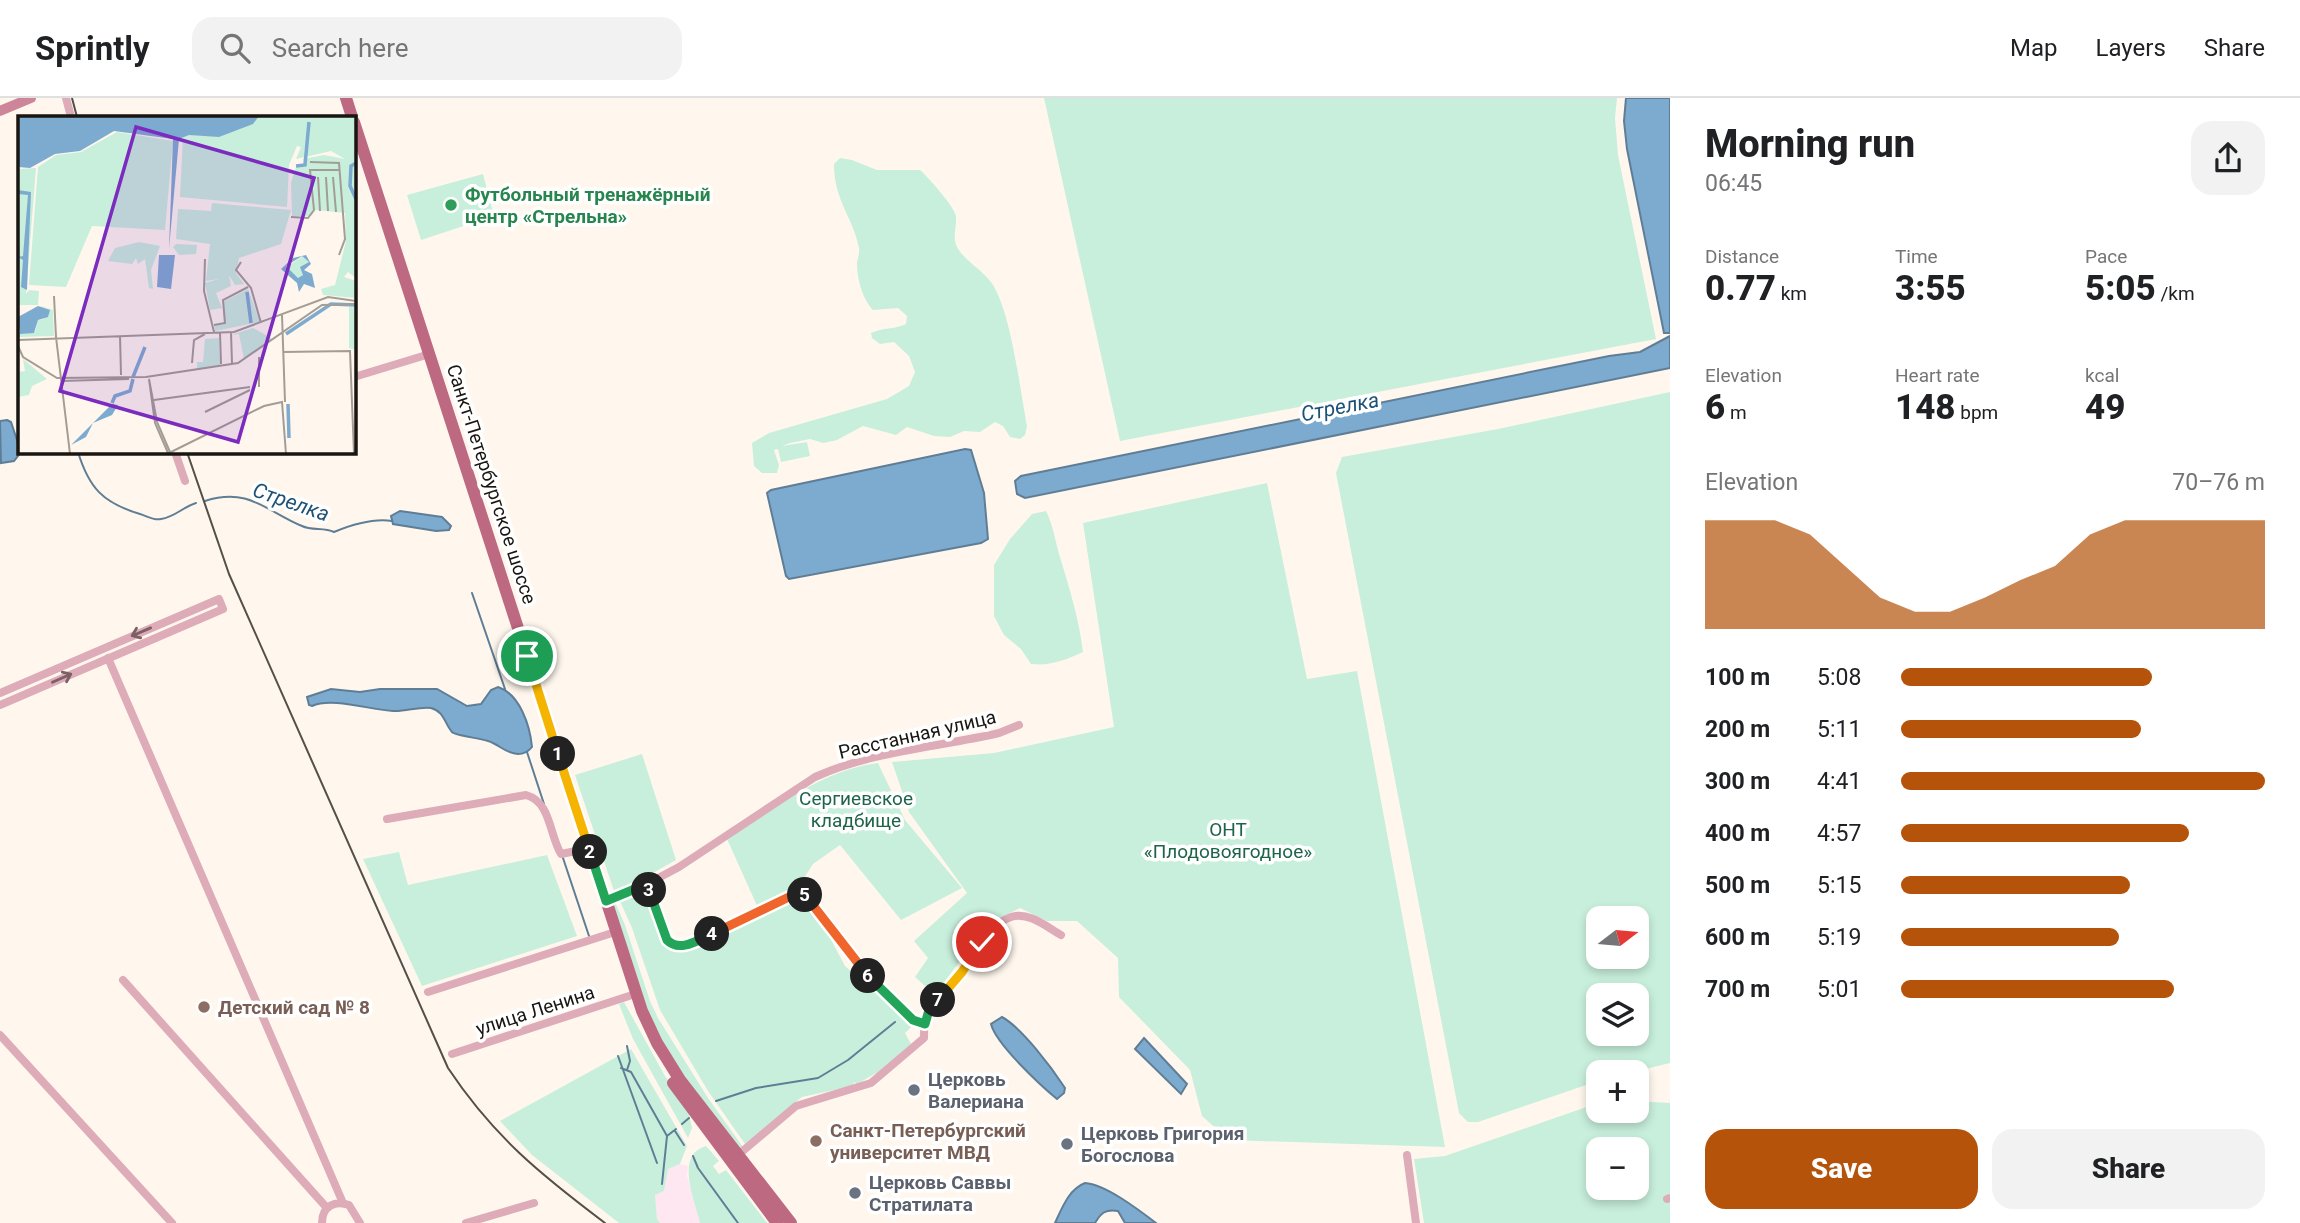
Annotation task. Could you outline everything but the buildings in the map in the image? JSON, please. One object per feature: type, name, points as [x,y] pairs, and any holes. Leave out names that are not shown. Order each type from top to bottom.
[{"type":"main road","points":[[0,111],[31,98]]},
{"type":"main road","points":[[337,98],[344,116]]},
{"type":"main road","points":[[346,98],[352,116]]},
{"type":"main road","name":"Санкт-Петербургское шоссе","points":[[355,125],[636,995],[657,1043],[680,1080],[790,1223]]},
{"type":"main road","name":"Санкт-Петербургское шоссе","points":[[355,150],[629,996],[645,1036],[673,1083],[777,1223]]},
{"type":"street","points":[[66,98],[71,116]]},
{"type":"street","points":[[355,377],[423,356]]},
{"type":"street","points":[[175,453],[185,481]]},
{"type":"street","points":[[0,693],[219,599],[223,609],[0,705]]},
{"type":"street","points":[[108,658],[344,1203]]},
{"type":"street","name":"Расстанная улица","points":[[606,901],[679,867],[815,777],[831,770],[869,759],[999,733],[1019,725]]},
{"type":"street","points":[[387,819],[526,795],[535,797],[543,806],[561,854],[581,850]]},
{"type":"street","points":[[647,884],[667,940],[676,947],[693,942],[791,896],[809,897],[864,972],[913,1020],[925,1024]]},
{"type":"street","points":[[738,1155],[796,1106],[871,1083],[924,1038],[929,1010],[962,972],[982,942],[1003,921],[1012,916],[1024,916],[1061,936]]},
{"type":"street","points":[[428,992],[609,934]]},
{"type":"street","points":[[123,980],[327,1208]]},
{"type":"street","name":"улица Ленина","points":[[452,1054],[629,996]]},
{"type":"street","points":[[0,1035],[172,1223]]},
{"type":"street","points":[[1407,1155],[1416,1223]]},
{"type":"street","points":[[322,1223],[327,1208],[335,1203],[344,1203],[355,1212],[360,1223]]},
{"type":"street","points":[[466,1223],[534,1203]]},
{"type":"shaded area","points":[[680,1164],[688,1166],[687,1176],[700,1223],[660,1223],[654,1195],[664,1191],[668,1169]]},
{"type":"green space","points":[[1044,98],[1617,98],[1615,118],[1618,155],[1656,339],[1120,441]]},
{"type":"green space","points":[[840,158],[877,170],[920,170],[951,206],[956,216],[957,247],[991,282],[1004,311],[1027,426],[1025,435],[1020,439],[1010,437],[1003,426],[995,422],[980,432],[964,431],[950,437],[934,436],[907,427],[896,435],[863,426],[837,440],[823,443],[810,439],[782,446],[807,442],[810,456],[781,462],[778,449],[774,450],[779,465],[777,473],[762,473],[754,466],[752,443],[769,433],[887,399],[909,386],[915,372],[909,356],[894,342],[880,344],[872,338],[871,333],[875,331],[906,324],[907,316],[898,308],[873,310],[864,295],[857,270],[859,248],[840,199],[835,177],[834,164]]},
{"type":"green space","name":"Футбольный тренажёрный центр «Стрельна»","points":[[483,174],[494,216],[421,240],[407,195]]},
{"type":"green space","points":[[1670,392],[1670,1063],[1649,1068],[1649,1060],[1586,1060],[1586,1085],[1478,1122],[1468,1122],[1459,1113],[1336,473],[1342,457],[1498,429]]},
{"type":"green space","name":"ОНТ «Плодовоягодное»","points":[[1267,483],[1307,679],[1357,671],[1445,1147],[1229,1140],[1202,1116],[1190,1070],[1119,997],[1118,958],[1077,921],[1047,921],[1020,908],[986,925],[935,995],[915,977],[928,958],[914,941],[967,893],[909,812],[892,762],[994,753],[1114,727],[1083,523]]},
{"type":"green space","points":[[1046,511],[1073,603],[1083,652],[1058,662],[1031,664],[1021,649],[1004,635],[994,616],[994,565],[1010,539],[1032,514]]},
{"type":"green space","points":[[642,754],[676,860],[614,891],[575,775]]},
{"type":"green space","name":"Сергиевское кладбище","points":[[878,763],[905,820],[962,888],[901,920],[840,845],[813,864],[801,883],[758,908],[727,839],[818,782],[857,767]]},
{"type":"green space","points":[[399,852],[408,885],[547,855],[577,936],[422,986],[363,859]]},
{"type":"green space","points":[[644,888],[665,942],[678,950],[739,925],[793,898],[807,899],[827,926],[830,938],[845,966],[912,1026],[905,1033],[911,1044],[878,1072],[857,1084],[854,1082],[853,1086],[802,1097],[745,1144],[708,1091],[660,1010],[632,928],[619,899]]},
{"type":"green space","points":[[615,902],[658,1018],[708,1098],[743,1147],[739,1151],[682,1076],[655,1032],[612,904]]},
{"type":"green space","points":[[624,1002],[665,1076],[688,1110],[692,1128],[688,1138],[633,1039],[619,1004]]},
{"type":"green space","points":[[631,1049],[687,1146],[680,1164],[668,1169],[664,1191],[655,1195],[657,1219],[660,1223],[619,1223],[532,1155],[500,1121]]},
{"type":"green space","points":[[1649,1102],[1670,1103],[1670,1223],[1424,1223],[1414,1159],[1445,1156],[1586,1107],[1586,1123],[1649,1123]]},
{"type":"green space","points":[[706,1146],[719,1161],[713,1166],[719,1174],[726,1170],[767,1223],[700,1223],[691,1191],[689,1169],[696,1151]]},
{"type":"water","points":[[1626,98],[1670,98],[1670,333],[1664,333],[1627,149],[1624,121]]},
{"type":"water","points":[[1670,336],[1670,368],[1025,498],[1017,494],[1015,481],[1021,476],[1609,356],[1640,352]]},
{"type":"water","points":[[0,421],[11,422],[18,443],[18,453],[20,453],[14,461],[1,463]]},
{"type":"water","points":[[965,449],[971,450],[984,493],[988,539],[981,543],[789,579],[786,576],[767,493],[771,490]]},
{"type":"water","points":[[400,511],[442,517],[451,526],[449,530],[436,531],[393,524],[391,516]]},
{"type":"water","points":[[498,687],[512,696],[526,721],[532,747],[524,753],[514,754],[488,741],[454,733],[442,715],[431,708],[393,711],[341,703],[312,706],[309,705],[307,697],[331,689],[360,692],[380,689],[437,689],[467,706],[481,704],[491,690]]},
{"type":"water","points":[[1002,1017],[1027,1039],[1065,1088],[1064,1093],[1057,1099],[1001,1042],[991,1024]]},
{"type":"water","points":[[1144,1038],[1187,1084],[1181,1094],[1135,1049]]},
{"type":"water","points":[[1085,1183],[1112,1193],[1156,1223],[1125,1223],[1118,1211],[1110,1211],[1104,1212],[1095,1223],[1055,1223],[1070,1194]]},
{"type":"waterway","points":[[78,453],[93,485],[107,499],[127,510],[158,519],[171,516],[196,503]]},
{"type":"waterway","name":"Стрелка","points":[[205,501],[220,497],[246,499],[306,527],[334,532],[370,521],[392,521]]},
{"type":"waterway","points":[[472,593],[505,689]]},
{"type":"waterway","points":[[527,752],[544,804]]},
{"type":"waterway","points":[[563,858],[589,936]]},
{"type":"waterway","points":[[716,1101],[756,1088],[818,1078],[848,1060],[895,1022]]},
{"type":"waterway","points":[[627,1046],[630,1061],[627,1070]]},
{"type":"waterway","points":[[618,1056],[657,1163]]},
{"type":"waterway","points":[[621,1068],[631,1072],[667,1136]]},
{"type":"waterway","points":[[682,1124],[689,1118]]},
{"type":"waterway","points":[[662,1184],[667,1136],[676,1129]]},
{"type":"waterway","points":[[675,1131],[684,1145]]},
{"type":"waterway","points":[[693,1156],[698,1168],[738,1223]]},
{"type":"tram line","points":[[72,98],[77,116]]},
{"type":"tram line","points":[[187,453],[229,574],[448,1068],[483,1114],[519,1153],[605,1223]]},
{"type":"place","name":"Футбольный тренажёрный центр «Стрельна»","points":[[451,205]]},
{"type":"place","name":"Детский сад № 8","points":[[204,1007]]},
{"type":"place","name":"Церковь Валериана","points":[[914,1090]]},
{"type":"place","name":"Санкт-Петербургский университет МВД","points":[[816,1141]]},
{"type":"place","name":"Церковь Григория Богослова","points":[[1067,1144]]},
{"type":"place","name":"Церковь Саввы Стратилата","points":[[855,1193]]},
{"type":"route","points":[[527,656],[606,901],[647,884],[671,945],[676,947],[693,942],[762,912],[791,896],[805,895],[864,972],[913,1020],[925,1024],[929,1010],[962,972],[982,942]]}]
